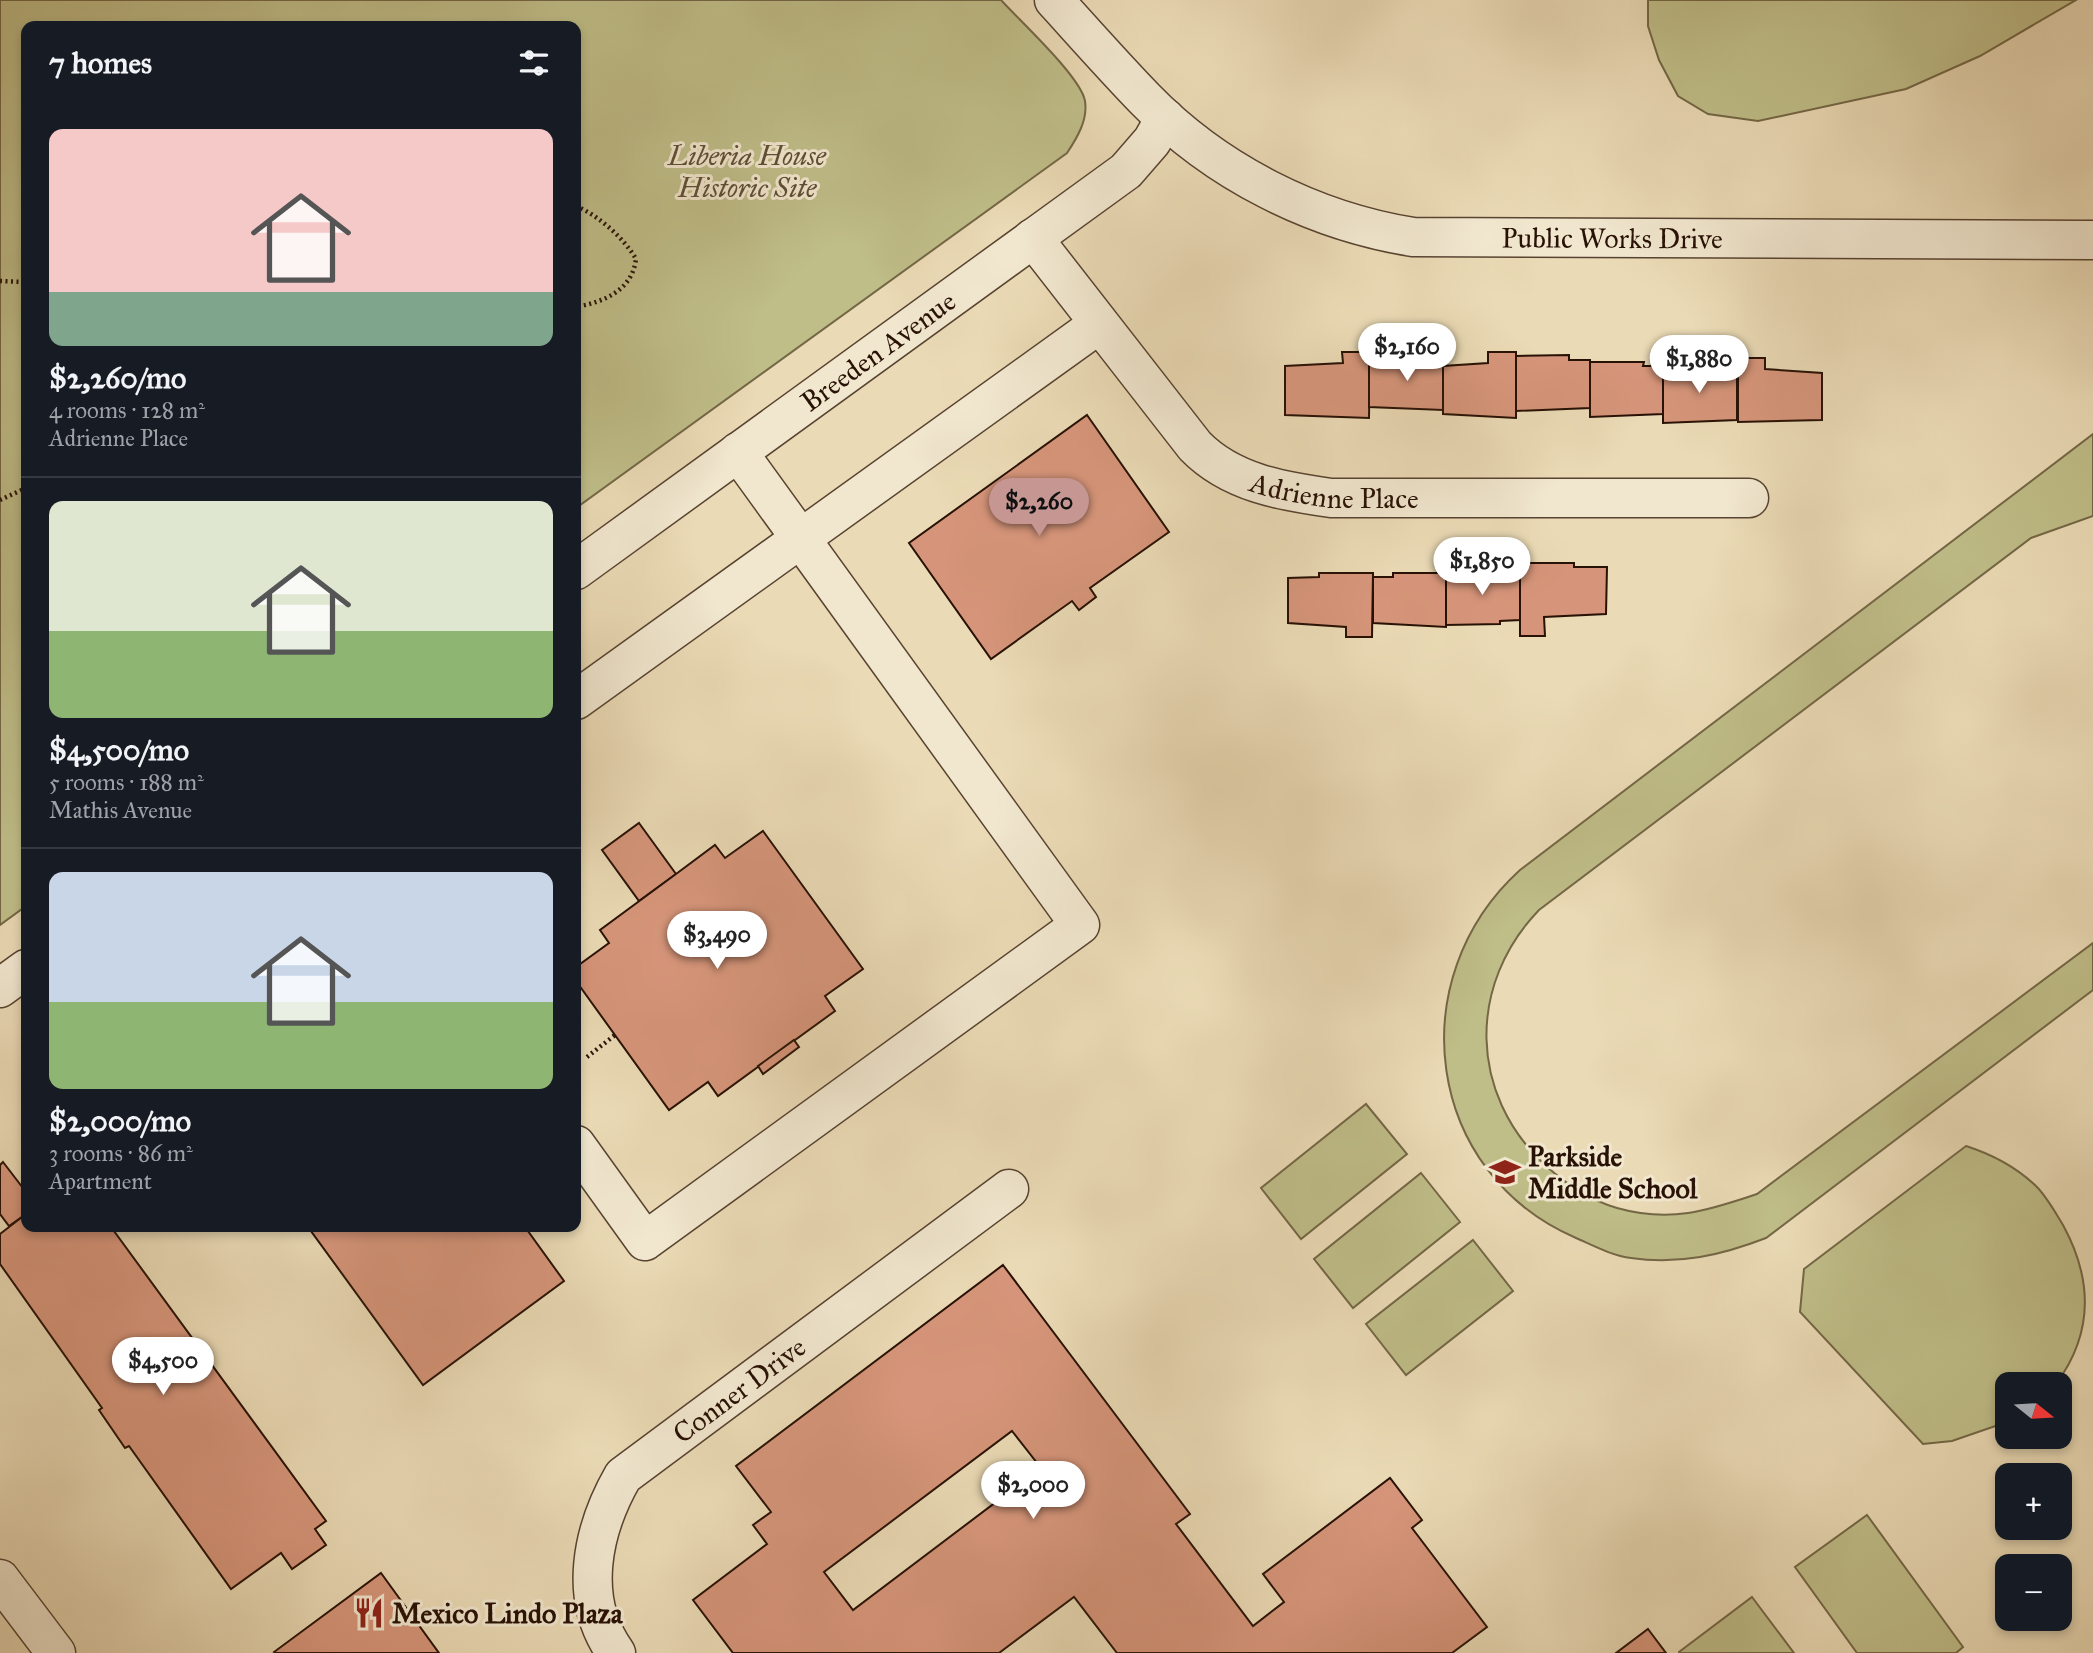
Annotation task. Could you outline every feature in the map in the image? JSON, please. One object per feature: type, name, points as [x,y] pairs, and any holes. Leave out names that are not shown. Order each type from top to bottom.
[{"type":"street","name":"Public Works Drive","points":[[1054,0],[1165,118],[1239,175],[1347,223],[1413,237],[2093,240]]},
{"type":"street","name":"Breeden Avenue","points":[[581,566],[1126,171],[1152,141],[1165,118]]},
{"type":"street","name":"Adrienne Place","points":[[1033,238],[1202,453],[1249,481],[1284,491],[1331,498],[1749,498]]},
{"type":"street","points":[[581,696],[1100,324]]},
{"type":"street","points":[[581,1152],[645,1241],[1080,925],[738,452]]},
{"type":"street","points":[[0,988],[21,973]]},
{"type":"street","name":"Conner Drive","points":[[616,1653],[602,1633],[595,1609],[592,1563],[598,1527],[623,1476],[1009,1189]]},
{"type":"street","points":[[0,1579],[56,1653]]},
{"type":"path","points":[[581,209],[599,220],[636,259],[625,285],[612,296],[581,305]]},
{"type":"path","points":[[0,281],[21,282]]},
{"type":"path","points":[[0,500],[21,490]]},
{"type":"path","points":[[587,1057],[615,1035]]},
{"type":"green space","name":"Liberia House Historic Site","points":[[0,0],[1001,0],[1073,78],[1085,101],[1085,115],[1078,135],[1067,153],[581,504],[581,21],[21,21],[21,910],[0,925]]},
{"type":"green space","points":[[1648,0],[2076,0],[1980,56],[1906,89],[1758,121],[1708,114],[1678,96],[1659,60],[1648,26]]},
{"type":"green space","points":[[2093,434],[2093,516],[2031,538],[1539,910],[1515,940],[1499,972],[1489,1005],[1487,1039],[1491,1073],[1502,1106],[1520,1137],[1545,1165],[1578,1191],[1607,1205],[1654,1215],[1671,1215],[1705,1210],[1757,1194],[2093,943],[2093,990],[1766,1238],[1700,1257],[1666,1260],[1631,1258],[1610,1253],[1576,1238],[1525,1208],[1487,1168],[1460,1122],[1446,1070],[1445,1017],[1457,964],[1482,914],[1520,870]]},
{"type":"green space","points":[[1366,1104],[1407,1154],[1301,1239],[1261,1188]]},
{"type":"green space","points":[[1966,1146],[2012,1167],[2036,1186],[2051,1205],[2073,1246],[2080,1266],[2085,1306],[2082,1326],[2077,1346],[2064,1372],[1995,1372],[1995,1426],[1952,1441],[1923,1444],[1800,1312],[1804,1269]]},
{"type":"green space","points":[[1421,1173],[1460,1222],[1353,1308],[1314,1259]]},
{"type":"green space","points":[[1473,1240],[1513,1291],[1406,1375],[1366,1324]]},
{"type":"green space","points":[[1867,1515],[1963,1647],[1956,1653],[1857,1653],[1795,1567]]},
{"type":"green space","points":[[1752,1597],[1794,1653],[1679,1653],[1679,1652]]},
{"type":"building","points":[[1342,352],[1370,352],[1369,418],[1285,415],[1285,366],[1343,363]]},
{"type":"building","points":[[1488,352],[1516,352],[1516,418],[1443,414],[1443,366],[1488,363]]},
{"type":"building","points":[[1569,355],[1569,360],[1590,360],[1590,408],[1516,411],[1516,356]]},
{"type":"building","points":[[1389,356],[1443,356],[1443,410],[1369,407],[1369,360],[1389,360]]},
{"type":"building","points":[[1738,358],[1765,358],[1765,369],[1822,373],[1822,420],[1738,422]]},
{"type":"building","points":[[1590,362],[1644,362],[1643,366],[1663,366],[1663,414],[1590,417]]},
{"type":"building","points":[[1663,368],[1718,368],[1718,372],[1737,372],[1737,420],[1663,423]]},
{"type":"building","points":[[1087,415],[1169,532],[1090,588],[1096,597],[1079,610],[1072,601],[991,659],[909,543]]},
{"type":"building","points":[[1520,563],[1574,563],[1574,567],[1607,567],[1606,614],[1544,617],[1545,636],[1520,636]]},
{"type":"building","points":[[1445,570],[1500,570],[1500,574],[1520,574],[1520,620],[1500,621],[1500,624],[1446,625]]},
{"type":"building","points":[[1319,573],[1373,573],[1372,637],[1346,637],[1346,627],[1288,623],[1288,578],[1319,577]]},
{"type":"building","points":[[1393,573],[1446,573],[1446,627],[1373,623],[1373,577],[1393,577]]},
{"type":"building","points":[[639,823],[676,874],[639,901],[602,850]]},
{"type":"building","points":[[763,831],[863,969],[825,996],[835,1011],[718,1096],[708,1082],[669,1110],[581,988],[581,963],[609,943],[600,930],[715,845],[725,858]]},
{"type":"building","points":[[794,1040],[799,1047],[763,1074],[758,1066]]},
{"type":"building","points":[[3,1162],[21,1185],[21,1218],[9,1226],[0,1214],[0,1165]]},
{"type":"building","points":[[21,1218],[21,1232],[115,1232],[326,1521],[315,1529],[326,1545],[292,1569],[281,1553],[231,1589],[129,1446],[125,1448],[99,1410],[102,1408],[0,1264],[0,1234]]},
{"type":"building","points":[[312,1232],[529,1232],[564,1281],[423,1385]]},
{"type":"building","points":[[1003,1265],[1190,1514],[1176,1524],[1253,1626],[1284,1602],[1263,1574],[1390,1478],[1422,1520],[1412,1528],[1487,1627],[1452,1653],[1117,1653],[1074,1597],[999,1653],[733,1653],[693,1600],[767,1544],[753,1525],[771,1512],[736,1466]],"holes":[[[1012,1431],[1041,1468],[853,1610],[824,1572]]]},
{"type":"building","name":"Mexico Lindo Plaza","points":[[381,1573],[439,1653],[274,1652]]},
{"type":"building","points":[[1648,1629],[1666,1653],[1616,1653]]},
{"type":"place","name":"Parkside Middle School","points":[[1505,1172]]},
{"type":"place","name":"Mexico Lindo Plaza","points":[[369,1613]]}]
